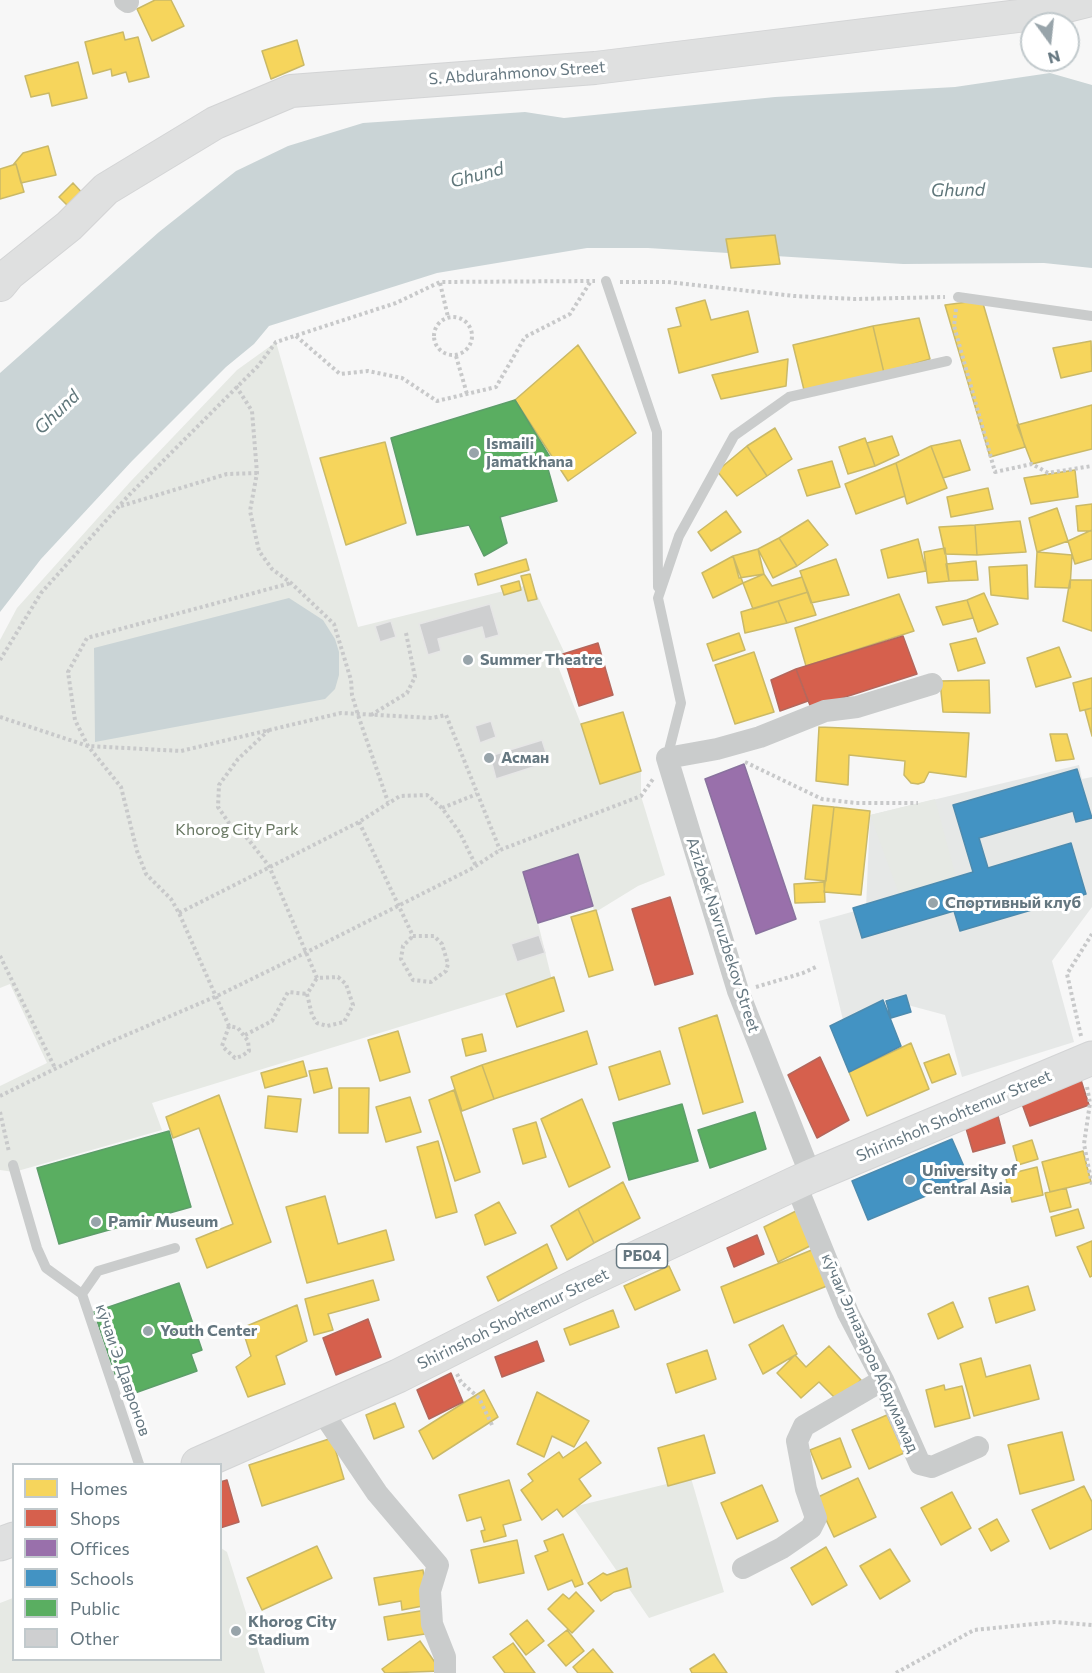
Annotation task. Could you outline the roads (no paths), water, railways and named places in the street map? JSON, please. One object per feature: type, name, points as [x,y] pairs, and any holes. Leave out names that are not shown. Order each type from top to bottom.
[{"type":"main road","name":"Shirinshoh Shohtemur Street","points":[[200,1463],[446,1352],[576,1286],[803,1181],[1087,1060]]},
{"type":"street","name":"S. Abdurahmonov Street","points":[[0,285],[9,274],[69,226],[106,189],[215,123],[291,91],[595,68],[1035,14],[1091,0]]},
{"type":"street","points":[[667,758],[717,749],[760,736],[825,711],[856,707],[932,684]]},
{"type":"street","name":"Azizbek Navruzbekov Street","points":[[667,758],[738,991],[803,1181]]},
{"type":"street","name":"кӯчаи Элназаров Абдумамад","points":[[803,1181],[848,1313],[883,1380],[920,1464],[932,1467],[978,1447]]},
{"type":"street","points":[[743,1568],[782,1548],[811,1528],[816,1518],[806,1489],[797,1441],[804,1426],[883,1380]]},
{"type":"street","points":[[321,1410],[377,1493],[438,1564],[430,1591],[432,1624],[445,1657],[445,1673]]},
{"type":"lane","points":[[606,281],[657,432],[658,598],[681,703],[667,758]]},
{"type":"lane","points":[[958,297],[1092,316]]},
{"type":"lane","points":[[658,598],[679,536],[735,436],[789,397],[946,361]]},
{"type":"lane","name":"кӯчаи Э. Давронов","points":[[13,1165],[37,1248],[46,1268],[82,1294],[139,1463]]},
{"type":"lane","points":[[82,1294],[98,1271],[175,1248]]},
{"type":"water","name":"Ghund","points":[[1050,73],[1092,85],[1092,268],[1044,263],[903,264],[648,248],[587,248],[437,273],[269,326],[254,344],[226,367],[132,461],[41,559],[0,612],[0,373],[159,232],[236,171],[288,146],[363,123],[525,112],[564,118],[775,97],[955,87]]},
{"type":"water","points":[[289,598],[323,620],[335,639],[339,652],[339,675],[335,689],[325,699],[95,742],[94,648]]},
{"type":"place","name":"Ismaili Jamatkhana","points":[[474,453]]},
{"type":"place","name":"Summer Theatre","points":[[468,660]]},
{"type":"place","name":"Асман","points":[[489,758]]},
{"type":"place","name":"Спортивный клуб","points":[[933,903]]},
{"type":"place","name":"University of Central Asia","points":[[910,1180]]},
{"type":"place","name":"Pamir Museum","points":[[96,1222]]},
{"type":"place","name":"Youth Center","points":[[148,1331]]},
{"type":"place","name":"Khorog City Stadium","points":[[236,1631]]},
{"type":"park label","name":"Khorog City Park","points":[[237,830]]}]
